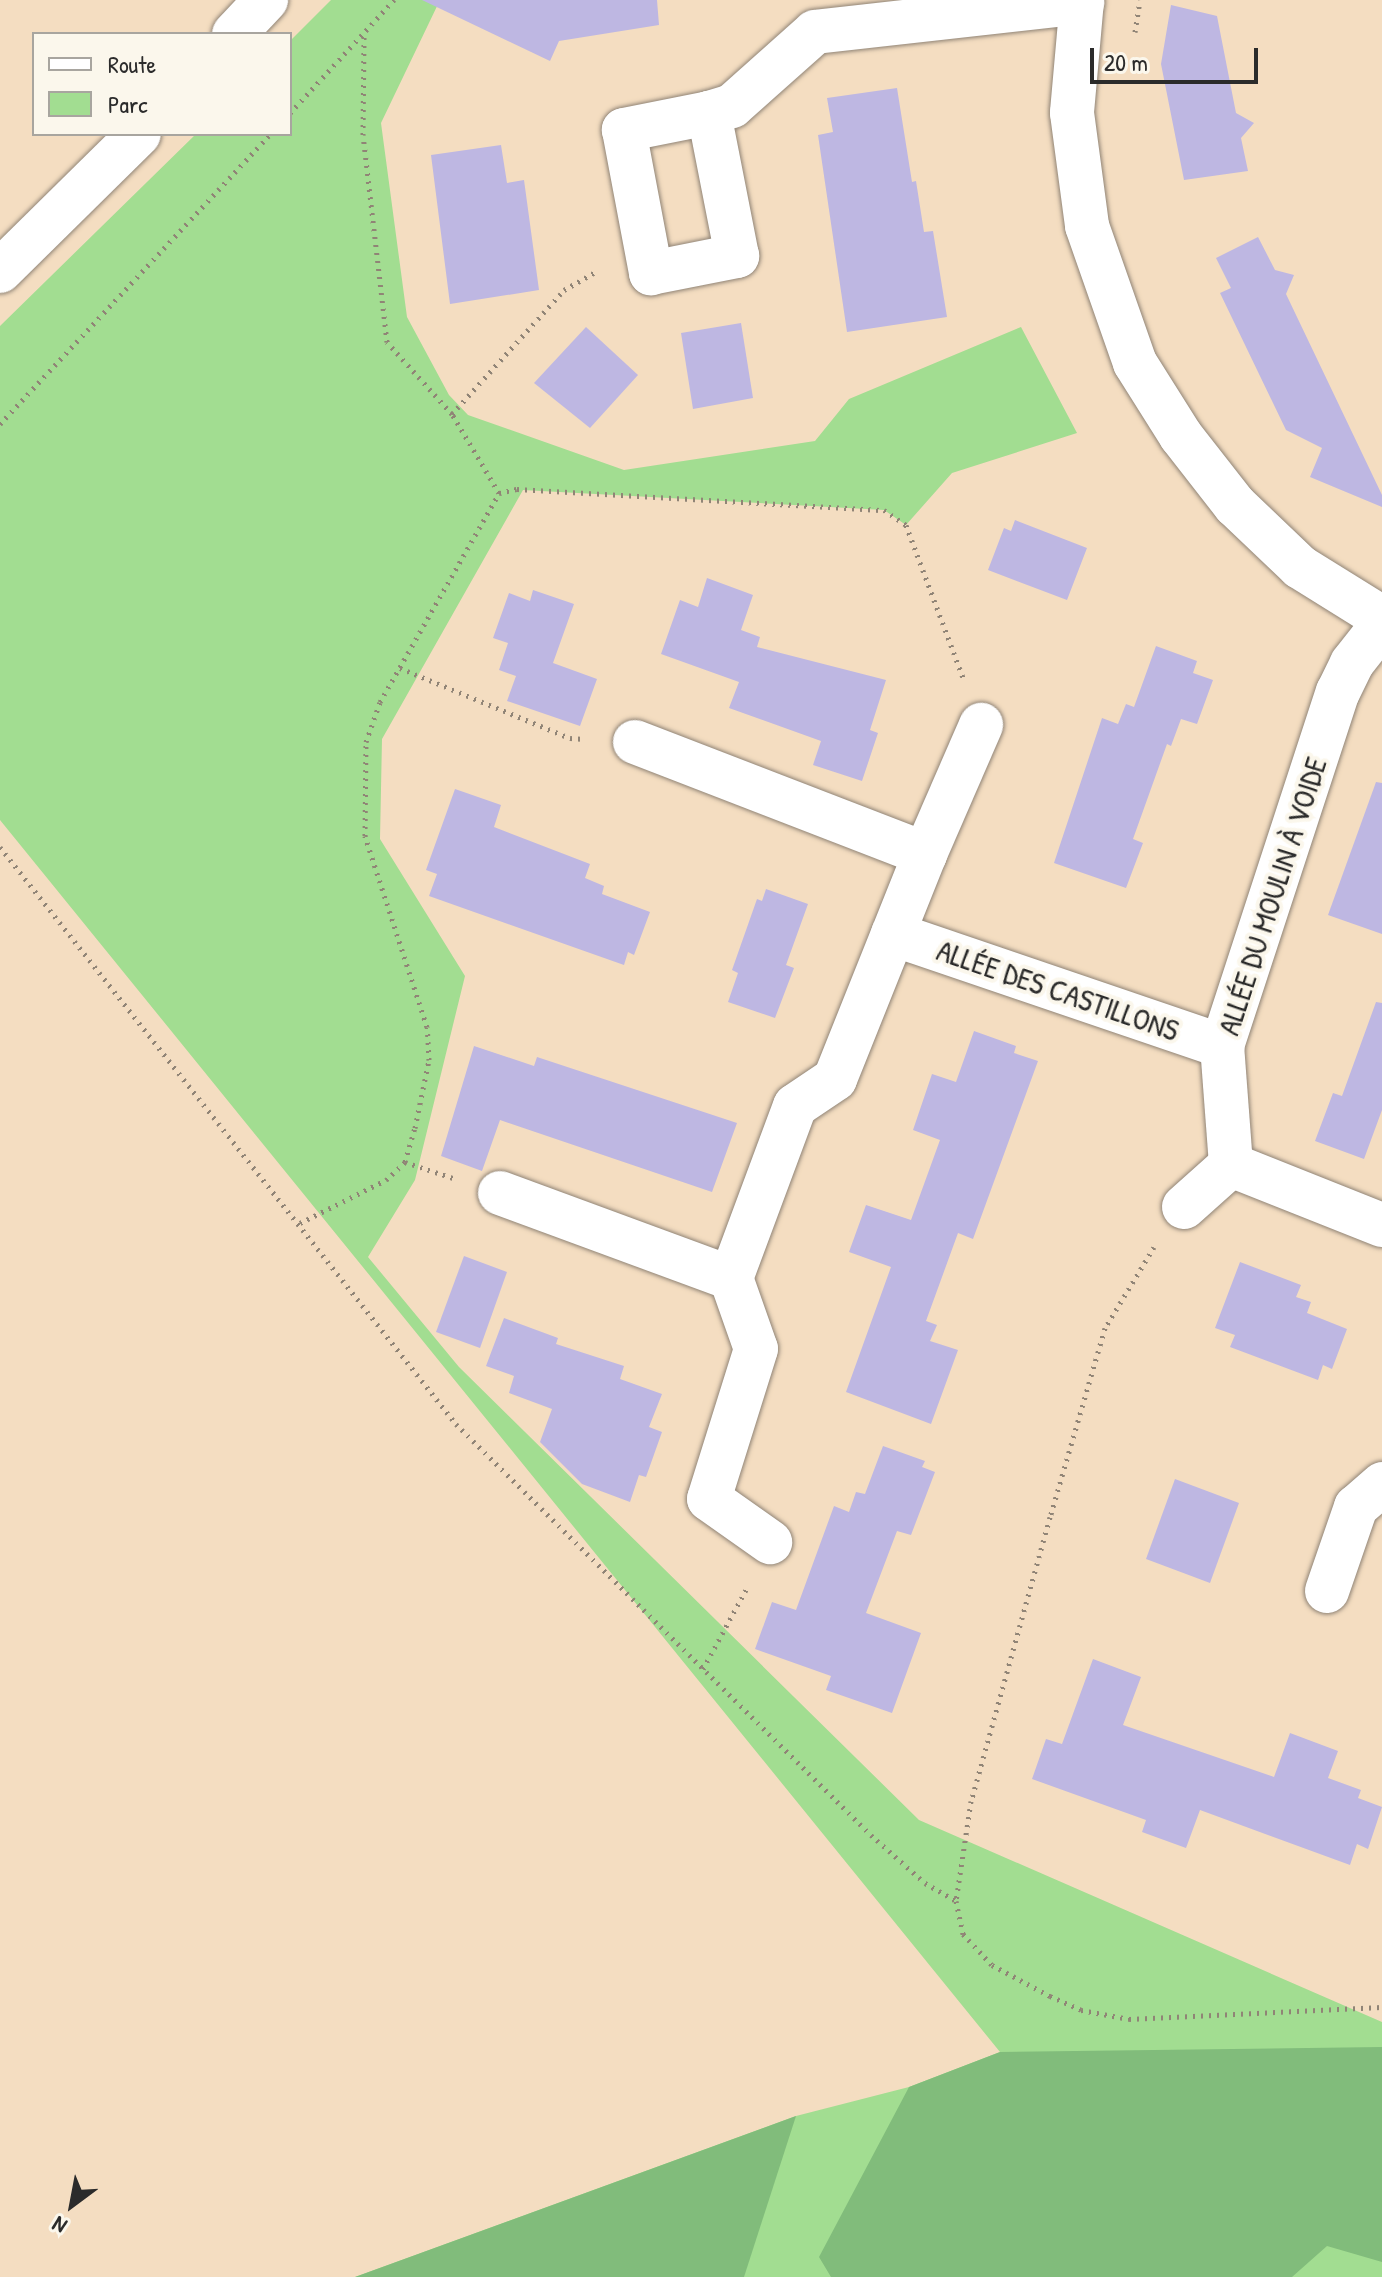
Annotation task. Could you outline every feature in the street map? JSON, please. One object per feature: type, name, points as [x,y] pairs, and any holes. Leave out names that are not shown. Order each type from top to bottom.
[{"type":"street","points":[[236,32],[266,0]]},
{"type":"street","points":[[709,113],[732,106],[815,32],[1082,1],[1072,113],[1087,226],[1135,363],[1181,436],[1235,505],[1300,567],[1382,618]]},
{"type":"street","points":[[0,271],[137,136]]},
{"type":"street","name":"ALLÉE DU MOULIN À VOIDE","points":[[1231,1165],[1222,1046],[1338,692],[1352,663],[1382,625]]},
{"type":"street","points":[[770,1542],[709,1499],[756,1349],[731,1278],[795,1106],[835,1079],[925,854],[974,706]]},
{"type":"street","points":[[635,742],[925,854]]},
{"type":"street","name":"ALLÉE DES CASTILLONS","points":[[893,934],[1222,1046]]},
{"type":"street","points":[[1184,1207],[1231,1165],[1382,1225]]},
{"type":"street","points":[[500,1193],[731,1278]]},
{"type":"street","points":[[1327,1591],[1356,1507],[1382,1484]]},
{"type":"path","points":[[292,111],[394,0]]},
{"type":"path","points":[[1132,46],[1140,0]]},
{"type":"path","points":[[364,33],[363,135],[387,342],[452,414],[499,493]]},
{"type":"path","points":[[0,424],[268,136]]},
{"type":"path","points":[[452,414],[564,290]]},
{"type":"path","points":[[300,1223],[386,1180],[405,1162],[424,1092],[427,1027],[365,836],[366,742],[371,720],[499,493],[517,489],[884,510],[906,525],[974,706]]},
{"type":"path","points":[[400,668],[570,738]]},
{"type":"path","points":[[0,847],[456,1424],[871,1835],[925,1883],[956,1901]]},
{"type":"path","points":[[1184,1207],[1140,1265],[1105,1328],[971,1801],[956,1901],[963,1934],[992,1965],[1081,2010],[1129,2019],[1382,2007]]},
{"type":"path","points":[[703,1669],[727,1626]]},
{"type":"green space","points":[[331,0],[440,0],[381,123],[407,317],[449,395],[468,415],[624,470],[815,441],[849,399],[1021,327],[1077,433],[952,473],[906,525],[884,510],[523,490],[382,739],[380,839],[465,976],[415,1180],[368,1257],[459,1367],[919,1820],[1382,2022],[1382,2277],[355,2277],[796,2116],[909,2087],[1000,2052],[0,820],[0,326],[194,136],[292,136],[292,39]]},
{"type":"green space","points":[[1382,2047],[1382,2262],[1327,2246],[1292,2277],[831,2277],[819,2257],[909,2087],[1000,2052]]},
{"type":"green space","points":[[796,2116],[744,2277],[355,2277]]},
{"type":"building","points":[[422,0],[657,0],[659,25],[559,41],[550,61]]},
{"type":"building","points":[[1171,5],[1217,16],[1236,113],[1254,123],[1241,138],[1248,171],[1184,180],[1161,64]]},
{"type":"building","points":[[897,88],[912,182],[916,181],[924,232],[933,231],[947,317],[847,332],[818,135],[833,132],[827,98]]},
{"type":"building","points":[[501,145],[507,183],[524,180],[539,290],[450,304],[431,155]]},
{"type":"building","points":[[1258,237],[1275,270],[1294,275],[1286,294],[1382,495],[1382,507],[1310,477],[1322,448],[1286,430],[1220,293],[1231,288],[1216,258]]},
{"type":"building","points":[[741,323],[753,398],[693,409],[681,333]]},
{"type":"building","points":[[586,327],[638,375],[590,428],[534,383]]},
{"type":"building","points":[[1015,520],[1087,548],[1067,600],[988,570],[1004,528],[1011,531]]},
{"type":"building","points":[[707,578],[753,595],[741,630],[760,637],[757,647],[886,680],[870,730],[878,733],[862,781],[813,765],[821,741],[729,708],[739,682],[661,654],[680,600],[698,607]]},
{"type":"building","points":[[533,590],[574,604],[553,663],[597,679],[580,726],[507,701],[516,676],[499,670],[508,643],[493,638],[509,593],[530,601]]},
{"type":"building","points":[[1156,646],[1197,661],[1193,673],[1213,680],[1197,724],[1181,719],[1171,746],[1167,744],[1133,839],[1143,843],[1126,888],[1054,863],[1102,718],[1118,724],[1126,704],[1134,707]]},
{"type":"building","points":[[1376,782],[1382,783],[1382,934],[1328,915]]},
{"type":"building","points":[[455,789],[501,805],[494,827],[590,864],[585,878],[604,886],[602,894],[650,912],[634,955],[628,952],[624,965],[429,896],[437,874],[426,870]]},
{"type":"building","points":[[766,889],[808,904],[786,965],[794,968],[775,1018],[728,1002],[738,973],[732,970],[757,899],[762,901]]},
{"type":"building","points":[[1376,1002],[1382,1003],[1382,1110],[1364,1159],[1315,1141],[1333,1093],[1342,1096]]},
{"type":"building","points":[[974,1031],[1016,1046],[1014,1053],[1038,1061],[973,1239],[958,1233],[926,1321],[937,1325],[930,1341],[958,1350],[931,1424],[846,1392],[891,1267],[849,1252],[866,1205],[911,1220],[940,1140],[913,1130],[932,1074],[956,1082]]},
{"type":"building","points":[[474,1046],[534,1066],[537,1057],[737,1123],[712,1192],[500,1120],[482,1171],[441,1156]]},
{"type":"building","points":[[464,1256],[507,1272],[480,1348],[436,1332]]},
{"type":"building","points":[[1240,1262],[1301,1285],[1296,1297],[1311,1302],[1307,1313],[1347,1329],[1332,1369],[1323,1365],[1318,1380],[1230,1347],[1235,1335],[1215,1328]]},
{"type":"building","points":[[504,1318],[558,1338],[556,1344],[624,1366],[620,1379],[662,1394],[649,1427],[662,1432],[646,1477],[639,1475],[630,1502],[582,1484],[540,1442],[552,1409],[509,1393],[514,1376],[486,1366]]},
{"type":"building","points":[[883,1446],[925,1461],[922,1467],[935,1472],[911,1535],[897,1531],[866,1613],[921,1633],[892,1713],[826,1690],[831,1676],[755,1649],[772,1602],[796,1610],[834,1506],[849,1512],[856,1492],[865,1494]]},
{"type":"building","points":[[1175,1479],[1239,1503],[1210,1583],[1146,1559]]},
{"type":"building","points":[[1093,1659],[1141,1677],[1123,1725],[1274,1777],[1290,1733],[1338,1751],[1328,1778],[1361,1790],[1358,1798],[1382,1807],[1368,1849],[1357,1844],[1350,1865],[1200,1810],[1186,1848],[1142,1832],[1146,1820],[1032,1779],[1046,1739],[1062,1744]]}]
